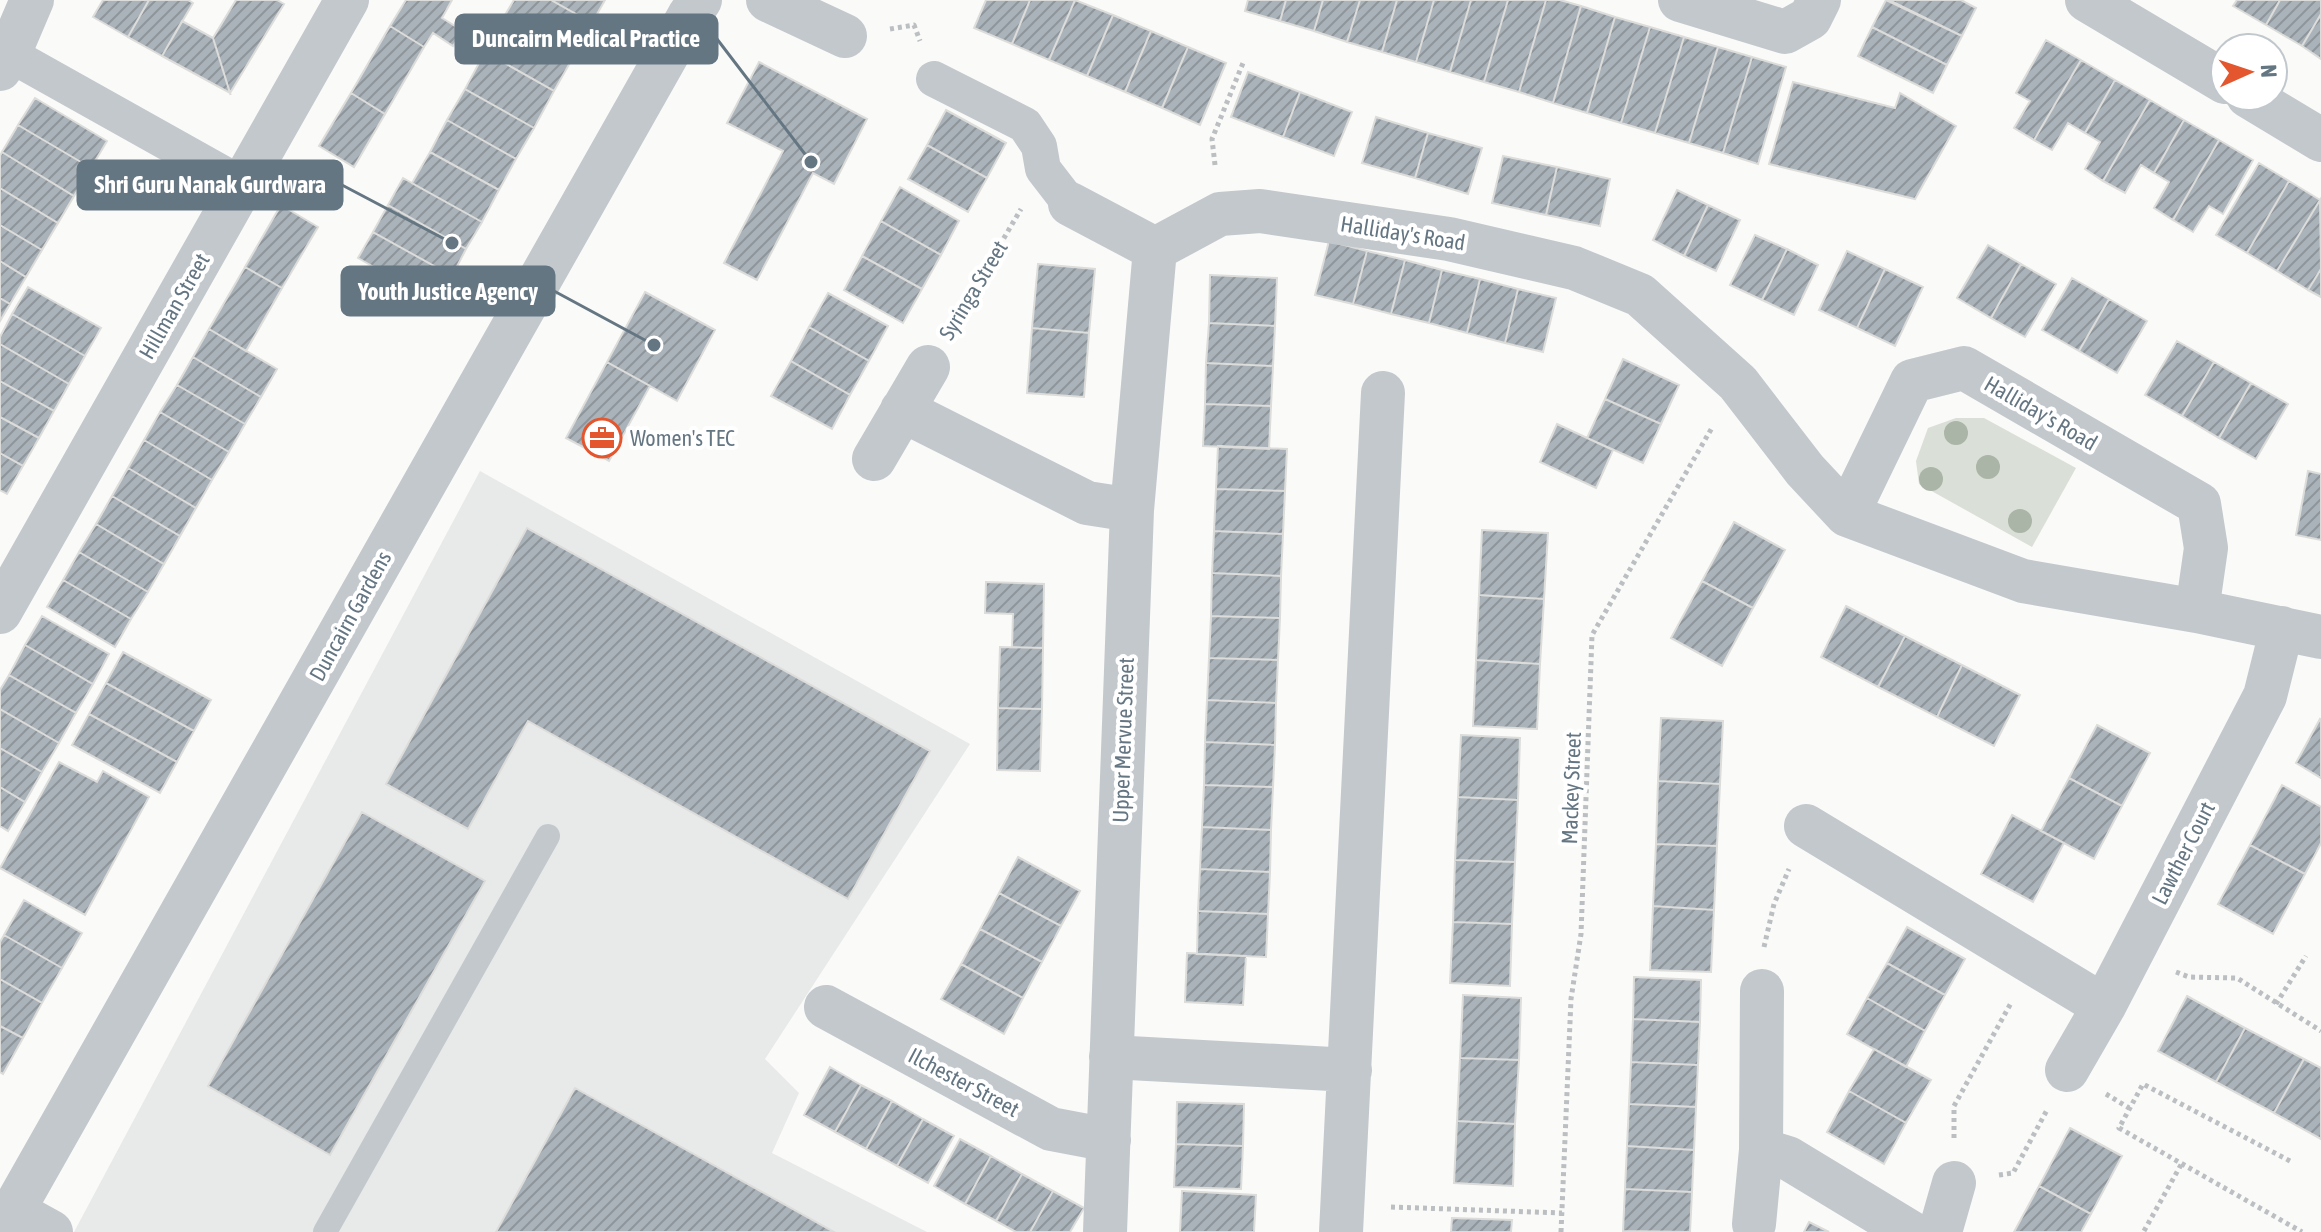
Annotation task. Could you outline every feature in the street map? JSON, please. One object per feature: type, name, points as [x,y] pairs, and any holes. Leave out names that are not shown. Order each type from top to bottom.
[{"type":"street","points":[[32,0],[5,62],[243,185]]},
{"type":"street","name":"Hillman Street","points":[[0,612],[347,0]]},
{"type":"street","name":"Duncairn Gardens","points":[[7,1222],[700,0]]},
{"type":"street","points":[[768,0],[845,36]]},
{"type":"street","points":[[1680,0],[1785,32],[1810,18],[1819,0]]},
{"type":"street","points":[[2087,0],[2209,72]]},
{"type":"street","points":[[934,79],[1025,125],[1039,146],[1043,169],[1070,204],[1155,249]]},
{"type":"street","points":[[2275,112],[2321,140]]},
{"type":"street","name":"Halliday's Road","points":[[1155,249],[1220,214],[1260,211],[1433,237],[1574,268],[1640,295],[1738,383],[1805,470],[1847,515],[2023,581],[2301,632]]},
{"type":"street","name":"Upper Mervue Street","points":[[1105,1232],[1132,510],[1155,249]]},
{"type":"street","points":[[874,459],[928,367]]},
{"type":"street","name":"Halliday's Road","points":[[1847,515],[1912,381],[1964,368],[2199,504],[2206,548],[2197,611]]},
{"type":"street","points":[[1342,1219],[1383,393]]},
{"type":"street","points":[[902,410],[1087,503],[1132,510]]},
{"type":"street","name":"Lawther Court","points":[[2067,1070],[2104,1006],[2301,632]]},
{"type":"street","points":[[1806,826],[2104,1006]]},
{"type":"street","points":[[1754,1224],[1761,1150],[1762,973]]},
{"type":"street","name":"Ilchester Street","points":[[826,1007],[1051,1129],[1109,1140]]},
{"type":"street","points":[[1111,1057],[1350,1070]]},
{"type":"street","points":[[1761,1150],[1788,1158],[1910,1232]]},
{"type":"street","points":[[1940,1232],[1954,1183]]},
{"type":"street","points":[[7,1222],[51,1232]]},
{"type":"lane","points":[[325,1232],[548,836]]},
{"type":"path","points":[[1220,214],[1212,139],[1243,63]]},
{"type":"path","name":"Syringa Street","points":[[928,367],[1043,169]]},
{"type":"path","name":"Mackey Street","points":[[1561,1232],[1571,999],[1581,934],[1592,635],[1738,383]]},
{"type":"path","points":[[1762,973],[1774,904]]},
{"type":"path","points":[[2130,955],[2189,977],[2237,978],[2321,1031]]},
{"type":"path","points":[[2276,1004],[2306,956]]},
{"type":"path","points":[[2033,964],[1954,1106],[1954,1183],[2013,1173],[2067,1070]]},
{"type":"path","points":[[2290,1161],[2143,1084],[2119,1128],[2302,1232]]},
{"type":"path","points":[[2144,1231],[2182,1163]]},
{"type":"path","points":[[1342,1219],[1562,1213]]},
{"type":"shaded area","points":[[1956,418],[1984,418],[2076,468],[2032,547],[1919,484],[1916,461],[1928,428]]},
{"type":"shaded area","points":[[480,471],[970,744],[765,1059],[799,1093],[772,1153],[927,1232],[74,1232]]},
{"type":"building","points":[[103,0],[149,0],[128,37],[93,17]]},
{"type":"building","points":[[149,0],[188,0],[193,3],[162,56],[128,37]]},
{"type":"building","points":[[236,0],[277,0],[284,4],[230,93],[213,38]]},
{"type":"building","points":[[406,0],[452,0],[442,18],[463,31],[453,46],[433,33],[424,47],[390,26]]},
{"type":"building","points":[[514,0],[551,0],[592,23],[575,54],[505,15]]},
{"type":"building","points":[[551,0],[605,0],[592,23]]},
{"type":"building","points":[[986,0],[1030,0],[1012,44],[974,28]]},
{"type":"building","points":[[1030,0],[1075,0],[1049,60],[1012,44]]},
{"type":"building","points":[[1075,0],[1113,15],[1087,76],[1049,60]]},
{"type":"building","points":[[1248,0],[1286,0],[1280,21],[1245,11]]},
{"type":"building","points":[[1286,0],[1323,0],[1314,31],[1280,21]]},
{"type":"building","points":[[1323,0],[1360,0],[1347,42],[1314,31]]},
{"type":"building","points":[[1360,0],[1397,0],[1382,52],[1347,42]]},
{"type":"building","points":[[1397,0],[1434,0],[1416,62],[1382,52]]},
{"type":"building","points":[[1434,0],[1471,0],[1450,72],[1416,62]]},
{"type":"building","points":[[1471,0],[1508,0],[1484,82],[1450,72]]},
{"type":"building","points":[[1508,0],[1546,0],[1519,92],[1484,82]]},
{"type":"building","points":[[1546,0],[1581,6],[1553,103],[1519,92]]},
{"type":"building","points":[[1886,0],[1962,36],[1947,65],[1872,27]]},
{"type":"building","points":[[1889,0],[1961,0],[1976,8],[1962,36]]},
{"type":"building","points":[[2237,0],[2280,0],[2266,25],[2233,6]]},
{"type":"building","points":[[2280,0],[2321,0],[2321,14],[2302,46],[2289,38],[2289,32],[2278,32],[2266,25]]},
{"type":"building","points":[[1581,6],[1615,17],[1587,113],[1553,103]]},
{"type":"building","points":[[2321,14],[2321,59],[2302,46]]},
{"type":"building","points":[[505,15],[575,54],[554,91],[485,52]]},
{"type":"building","points":[[1113,15],[1151,31],[1125,92],[1087,76]]},
{"type":"building","points":[[1615,17],[1650,27],[1621,123],[1587,113]]},
{"type":"building","points":[[182,21],[213,38],[230,93],[162,56]]},
{"type":"building","points":[[390,26],[424,47],[385,114],[351,93]]},
{"type":"building","points":[[1650,27],[1684,37],[1655,133],[1621,123]]},
{"type":"building","points":[[1872,27],[1947,65],[1933,93],[1858,56]]},
{"type":"building","points":[[1151,31],[1188,47],[1162,108],[1125,92]]},
{"type":"building","points":[[1684,37],[1718,47],[1689,143],[1655,133]]},
{"type":"building","points":[[2046,40],[2081,60],[2034,140],[2014,128],[2030,101],[2016,93]]},
{"type":"building","points":[[1188,47],[1226,63],[1200,125],[1162,108]]},
{"type":"building","points":[[1718,47],[1752,57],[1723,153],[1689,143]]},
{"type":"building","points":[[485,52],[554,91],[534,128],[465,89]]},
{"type":"building","points":[[1752,57],[1786,67],[1758,164],[1723,153]]},
{"type":"building","points":[[2081,60],[2115,80],[2085,133],[2068,123],[2052,150],[2034,140]]},
{"type":"building","points":[[759,62],[867,119],[834,184],[813,173],[757,280],[724,263],[783,151],[727,123]]},
{"type":"building","points":[[1248,72],[1300,92],[1283,137],[1231,117]]},
{"type":"building","points":[[2115,80],[2150,100],[2103,181],[2085,169],[2100,142],[2085,133]]},
{"type":"building","points":[[1793,82],[1895,108],[1900,93],[1956,126],[1915,199],[1769,164]]},
{"type":"building","points":[[465,89],[534,128],[516,159],[447,120]]},
{"type":"building","points":[[1300,92],[1352,112],[1334,156],[1283,137]]},
{"type":"building","points":[[351,93],[385,114],[354,167],[319,146]]},
{"type":"building","points":[[35,98],[107,141],[91,168],[18,125]]},
{"type":"building","points":[[2150,100],[2184,120],[2154,173],[2141,165],[2125,193],[2103,181]]},
{"type":"building","points":[[946,110],[1006,143],[987,178],[927,145]]},
{"type":"building","points":[[1376,117],[1428,133],[1415,178],[1362,163]]},
{"type":"building","points":[[447,120],[516,159],[499,190],[430,152]]},
{"type":"building","points":[[2184,120],[2219,140],[2173,220],[2154,208],[2169,182],[2154,173]]},
{"type":"building","points":[[18,125],[91,168],[74,196],[2,152]]},
{"type":"building","points":[[1428,133],[1482,148],[1468,194],[1415,178]]},
{"type":"building","points":[[2219,140],[2253,160],[2223,214],[2209,206],[2193,232],[2173,220]]},
{"type":"building","points":[[927,145],[987,178],[968,212],[908,179]]},
{"type":"building","points":[[2,152],[74,196],[58,223],[0,188]]},
{"type":"building","points":[[430,152],[499,190],[482,222],[412,183]]},
{"type":"building","points":[[1503,156],[1557,167],[1546,215],[1492,203]]},
{"type":"building","points":[[2259,163],[2289,181],[2247,253],[2216,235]]},
{"type":"building","points":[[1557,167],[1610,179],[1600,226],[1546,215]]},
{"type":"building","points":[[403,178],[482,222],[466,249],[388,205]]},
{"type":"building","points":[[2289,181],[2320,200],[2277,271],[2247,253]]},
{"type":"building","points":[[900,187],[959,221],[941,255],[881,221]]},
{"type":"building","points":[[0,188],[58,223],[42,250],[0,225]]},
{"type":"building","points":[[1677,190],[1708,205],[1684,256],[1653,240]]},
{"type":"building","points":[[2320,200],[2321,269],[2308,290],[2277,271]]},
{"type":"building","points":[[281,205],[318,227],[282,288],[245,267]]},
{"type":"building","points":[[388,205],[466,249],[452,276],[373,232]]},
{"type":"building","points":[[1708,205],[1740,220],[1716,271],[1684,256]]},
{"type":"building","points":[[881,221],[941,255],[922,289],[862,256]]},
{"type":"building","points":[[0,225],[42,250],[26,277],[0,261]]},
{"type":"building","points":[[373,232],[452,276],[437,303],[358,258]]},
{"type":"building","points":[[1755,235],[1787,249],[1762,300],[1730,285]]},
{"type":"building","points":[[1329,241],[1367,251],[1353,304],[1315,295]]},
{"type":"building","points":[[1988,245],[2021,264],[1991,318],[1957,298]]},
{"type":"building","points":[[1787,249],[1818,265],[1794,315],[1762,300]]},
{"type":"building","points":[[1367,251],[1405,260],[1391,314],[1353,304]]},
{"type":"building","points":[[1847,251],[1885,269],[1857,328],[1819,310]]},
{"type":"building","points":[[862,256],[922,289],[903,323],[844,290]]},
{"type":"building","points":[[1405,260],[1442,270],[1429,323],[1391,314]]},
{"type":"building","points":[[0,261],[26,277],[10,304],[0,298]]},
{"type":"building","points":[[1038,264],[1095,269],[1089,333],[1032,328]]},
{"type":"building","points":[[2021,264],[2056,284],[2025,337],[1991,318]]},
{"type":"building","points":[[245,267],[282,288],[246,351],[209,329]]},
{"type":"building","points":[[1885,269],[1923,287],[1895,346],[1857,328]]},
{"type":"building","points":[[2321,269],[2321,297],[2308,290]]},
{"type":"building","points":[[1442,270],[1480,279],[1467,333],[1429,323]]},
{"type":"building","points":[[1210,275],[1277,278],[1275,326],[1209,323]]},
{"type":"building","points":[[2072,278],[2109,299],[2079,351],[2042,330]]},
{"type":"building","points":[[1480,279],[1518,289],[1505,343],[1467,333]]},
{"type":"building","points":[[28,287],[101,328],[85,356],[12,314]]},
{"type":"building","points":[[1518,289],[1556,298],[1543,352],[1505,343]]},
{"type":"building","points":[[645,292],[715,330],[677,401],[607,362]]},
{"type":"building","points":[[828,293],[888,326],[869,361],[809,327]]},
{"type":"building","points":[[0,298],[10,304],[0,321]]},
{"type":"building","points":[[2109,299],[2147,321],[2117,373],[2079,351]]},
{"type":"building","points":[[12,314],[85,356],[69,384],[0,344],[0,337]]},
{"type":"building","points":[[1209,323],[1275,326],[1273,366],[1206,363]]},
{"type":"building","points":[[809,327],[869,361],[850,395],[791,361]]},
{"type":"building","points":[[1032,328],[1089,333],[1084,397],[1027,393]]},
{"type":"building","points":[[209,329],[277,369],[261,397],[193,357]]},
{"type":"building","points":[[2177,341],[2214,362],[2182,416],[2145,395]]},
{"type":"building","points":[[0,344],[69,384],[54,411],[0,381]]},
{"type":"building","points":[[193,357],[261,397],[245,424],[177,385]]},
{"type":"building","points":[[1623,359],[1679,385],[1661,424],[1605,399]]},
{"type":"building","points":[[791,361],[850,395],[832,429],[771,396]]},
{"type":"building","points":[[607,362],[650,386],[609,461],[566,438]]},
{"type":"building","points":[[2214,362],[2251,383],[2219,438],[2182,416]]},
{"type":"building","points":[[1206,363],[1273,366],[1271,406],[1205,404]]},
{"type":"building","points":[[0,381],[54,411],[39,438],[0,417]]},
{"type":"building","points":[[2251,383],[2288,404],[2256,459],[2219,438]]},
{"type":"building","points":[[177,385],[245,424],[229,452],[160,412]]},
{"type":"building","points":[[1605,399],[1661,424],[1643,463],[1587,438]]},
{"type":"building","points":[[1205,404],[1271,406],[1269,449],[1203,446]]},
{"type":"building","points":[[160,412],[229,452],[212,480],[144,440]]},
{"type":"building","points":[[0,417],[39,438],[23,466],[0,453]]},
{"type":"building","points":[[1557,424],[1613,450],[1596,488],[1540,462]]},
{"type":"building","points":[[144,440],[212,480],[196,508],[128,468]]},
{"type":"building","points":[[1218,446],[1287,449],[1285,491],[1216,489]]},
{"type":"building","points":[[0,453],[23,466],[7,494],[0,490]]},
{"type":"building","points":[[128,468],[196,508],[180,536],[112,496]]},
{"type":"building","points":[[2308,471],[2321,474],[2321,540],[2296,535]]},
{"type":"building","points":[[1216,489],[1285,491],[1283,534],[1214,531]]},
{"type":"building","points":[[112,496],[180,536],[164,564],[96,524]]},
{"type":"building","points":[[1734,522],[1785,550],[1753,608],[1702,581]]},
{"type":"building","points":[[96,524],[164,564],[148,592],[79,552]]},
{"type":"building","points":[[527,528],[930,751],[848,899],[528,721],[468,829],[386,784]]},
{"type":"building","points":[[1482,530],[1548,533],[1544,599],[1479,595]]},
{"type":"building","points":[[1214,531],[1283,534],[1281,576],[1212,573]]},
{"type":"building","points":[[79,552],[148,592],[131,619],[63,580]]},
{"type":"building","points":[[1212,573],[1281,576],[1280,618],[1211,616]]},
{"type":"building","points":[[63,580],[131,619],[115,647],[47,607]]},
{"type":"building","points":[[1702,581],[1753,608],[1722,666],[1671,638]]},
{"type":"building","points":[[986,582],[1044,584],[1043,648],[1012,647],[1013,614],[985,613]]},
{"type":"building","points":[[1479,595],[1544,599],[1540,664],[1476,660]]},
{"type":"building","points":[[1846,606],[1905,636],[1878,687],[1821,657]]},
{"type":"building","points":[[42,616],[109,654],[93,684],[25,645]]},
{"type":"building","points":[[1211,616],[1280,618],[1278,660],[1209,658]]},
{"type":"building","points":[[1905,636],[1962,665],[1937,717],[1878,687]]},
{"type":"building","points":[[25,645],[93,684],[76,713],[9,675]]},
{"type":"building","points":[[1000,647],[1043,648],[1042,709],[998,708]]},
{"type":"building","points":[[123,652],[211,700],[194,731],[106,683]]},
{"type":"building","points":[[1209,658],[1278,660],[1276,703],[1207,700]]},
{"type":"building","points":[[1476,660],[1540,664],[1537,729],[1473,726]]},
{"type":"building","points":[[1962,665],[2020,695],[1994,746],[1937,717]]},
{"type":"building","points":[[9,675],[76,713],[59,743],[0,709],[0,690]]},
{"type":"building","points":[[106,683],[194,731],[177,762],[89,714]]},
{"type":"building","points":[[1207,700],[1276,703],[1275,745],[1205,742]]},
{"type":"building","points":[[998,708],[1042,709],[1040,771],[997,770]]},
{"type":"building","points":[[0,709],[59,743],[42,772],[0,748]]},
{"type":"building","points":[[89,714],[177,762],[160,793],[72,745]]},
{"type":"building","points":[[1661,718],[1723,721],[1720,784],[1658,781]]},
{"type":"building","points":[[2321,720],[2321,778],[2296,763]]},
{"type":"building","points":[[2097,725],[2150,753],[2122,806],[2069,778]]},
{"type":"building","points":[[1461,735],[1520,738],[1518,800],[1458,797]]},
{"type":"building","points":[[1205,742],[1275,745],[1273,787],[1204,785]]},
{"type":"building","points":[[0,748],[42,772],[25,802],[0,787]]},
{"type":"building","points":[[59,762],[97,782],[103,771],[149,797],[85,915],[0,868]]},
{"type":"building","points":[[2069,778],[2122,806],[2094,859],[2041,831]]},
{"type":"building","points":[[1658,781],[1720,784],[1717,846],[1656,844]]},
{"type":"building","points":[[1204,785],[1273,787],[1271,830],[1202,827]]},
{"type":"building","points":[[2282,785],[2321,807],[2321,843],[2305,874],[2250,845]]},
{"type":"building","points":[[0,787],[25,802],[8,831],[0,826]]},
{"type":"building","points":[[1458,797],[1518,800],[1515,862],[1455,860]]},
{"type":"building","points":[[362,812],[485,881],[330,1155],[208,1086]]},
{"type":"building","points":[[2012,815],[2064,843],[2033,902],[1981,874]]},
{"type":"building","points":[[1202,827],[1271,830],[1270,872],[1200,869]]},
{"type":"building","points":[[1656,844],[1717,846],[1714,910],[1653,906]]},
{"type":"building","points":[[2250,845],[2305,874],[2273,934],[2218,904]]},
{"type":"building","points":[[1018,857],[1080,891],[1061,926],[999,893]]},
{"type":"building","points":[[1455,860],[1515,862],[1512,924],[1453,922]]},
{"type":"building","points":[[1200,869],[1270,872],[1268,914],[1198,911]]},
{"type":"building","points":[[999,893],[1061,926],[1042,962],[980,929]]},
{"type":"building","points":[[24,900],[82,933],[62,968],[4,935]]},
{"type":"building","points":[[1653,906],[1714,910],[1711,972],[1650,970]]},
{"type":"building","points":[[1198,911],[1268,914],[1266,957],[1197,954]]},
{"type":"building","points":[[1453,922],[1512,924],[1510,986],[1450,983]]},
{"type":"building","points":[[1907,927],[1965,959],[1945,995],[1887,963]]},
{"type":"building","points":[[980,929],[1042,962],[1023,998],[961,964]]},
{"type":"building","points":[[4,935],[62,968],[42,1003],[0,979],[0,942]]},
{"type":"building","points":[[1187,953],[1246,956],[1243,1005],[1185,1002]]},
{"type":"building","points":[[1887,963],[1945,995],[1925,1031],[1867,998]]},
{"type":"building","points":[[961,964],[1023,998],[1004,1034],[941,999]]},
{"type":"building","points":[[1634,977],[1701,980],[1700,1022],[1633,1019]]},
{"type":"building","points":[[0,979],[42,1003],[23,1038],[0,1026]]},
{"type":"building","points":[[1463,995],[1521,998],[1519,1060],[1460,1058]]},
{"type":"building","points":[[2187,996],[2245,1028],[2216,1082],[2158,1051]]},
{"type":"building","points":[[1867,998],[1925,1031],[1906,1067],[1847,1034]]},
{"type":"building","points":[[1633,1019],[1700,1022],[1698,1065],[1631,1062]]},
{"type":"building","points":[[0,1026],[23,1038],[3,1074],[0,1072]]},
{"type":"building","points":[[2245,1028],[2304,1059],[2274,1113],[2216,1082]]},
{"type":"building","points":[[1874,1049],[1931,1080],[1906,1123],[1849,1091]]},
{"type":"building","points":[[1460,1058],[1519,1060],[1515,1124],[1457,1121]]},
{"type":"building","points":[[2304,1059],[2321,1068],[2321,1139],[2274,1113]]},
{"type":"building","points":[[1631,1062],[1698,1065],[1696,1107],[1629,1104]]},
{"type":"building","points":[[830,1067],[861,1085],[835,1132],[804,1115]]},
{"type":"building","points":[[861,1085],[892,1101],[866,1149],[835,1132]]},
{"type":"building","points":[[575,1088],[834,1232],[496,1232]]},
{"type":"building","points":[[1849,1091],[1906,1123],[1884,1164],[1827,1132]]},
{"type":"building","points":[[892,1101],[923,1119],[897,1166],[866,1149]]},
{"type":"building","points":[[1177,1102],[1244,1104],[1243,1146],[1176,1144]]},
{"type":"building","points":[[1629,1104],[1696,1107],[1694,1150],[1627,1146]]},
{"type":"building","points":[[923,1119],[954,1136],[928,1183],[897,1166]]},
{"type":"building","points":[[1457,1121],[1515,1124],[1513,1186],[1454,1183]]},
{"type":"building","points":[[2070,1128],[2122,1156],[2091,1214],[2039,1186]]},
{"type":"building","points":[[960,1139],[991,1156],[965,1204],[934,1186]]},
{"type":"building","points":[[1176,1144],[1243,1146],[1241,1189],[1174,1187]]},
{"type":"building","points":[[1627,1146],[1694,1150],[1692,1192],[1625,1189]]},
{"type":"building","points":[[991,1156],[1022,1174],[996,1221],[965,1204]]},
{"type":"building","points":[[1022,1174],[1053,1191],[1030,1232],[1016,1232],[996,1221]]},
{"type":"building","points":[[2039,1186],[2091,1214],[2081,1232],[2014,1232]]},
{"type":"building","points":[[1625,1189],[1692,1192],[1690,1232],[1623,1231]]},
{"type":"building","points":[[1053,1191],[1084,1208],[1070,1232],[1030,1232]]},
{"type":"building","points":[[1182,1191],[1256,1195],[1254,1232],[1180,1232]]},
{"type":"building","points":[[1452,1218],[1512,1220],[1511,1232],[1451,1232]]},
{"type":"building","points":[[1809,1222],[1829,1232],[1804,1232]]},
{"type":"place","name":"Duncairn Medical Practice","points":[[811,162]]},
{"type":"place","name":"Shri Guru Nanak Gurdwara","points":[[452,243]]},
{"type":"place","name":"Youth Justice Agency","points":[[654,345]]},
{"type":"place","name":"Women's TEC","points":[[602,438]]}]
